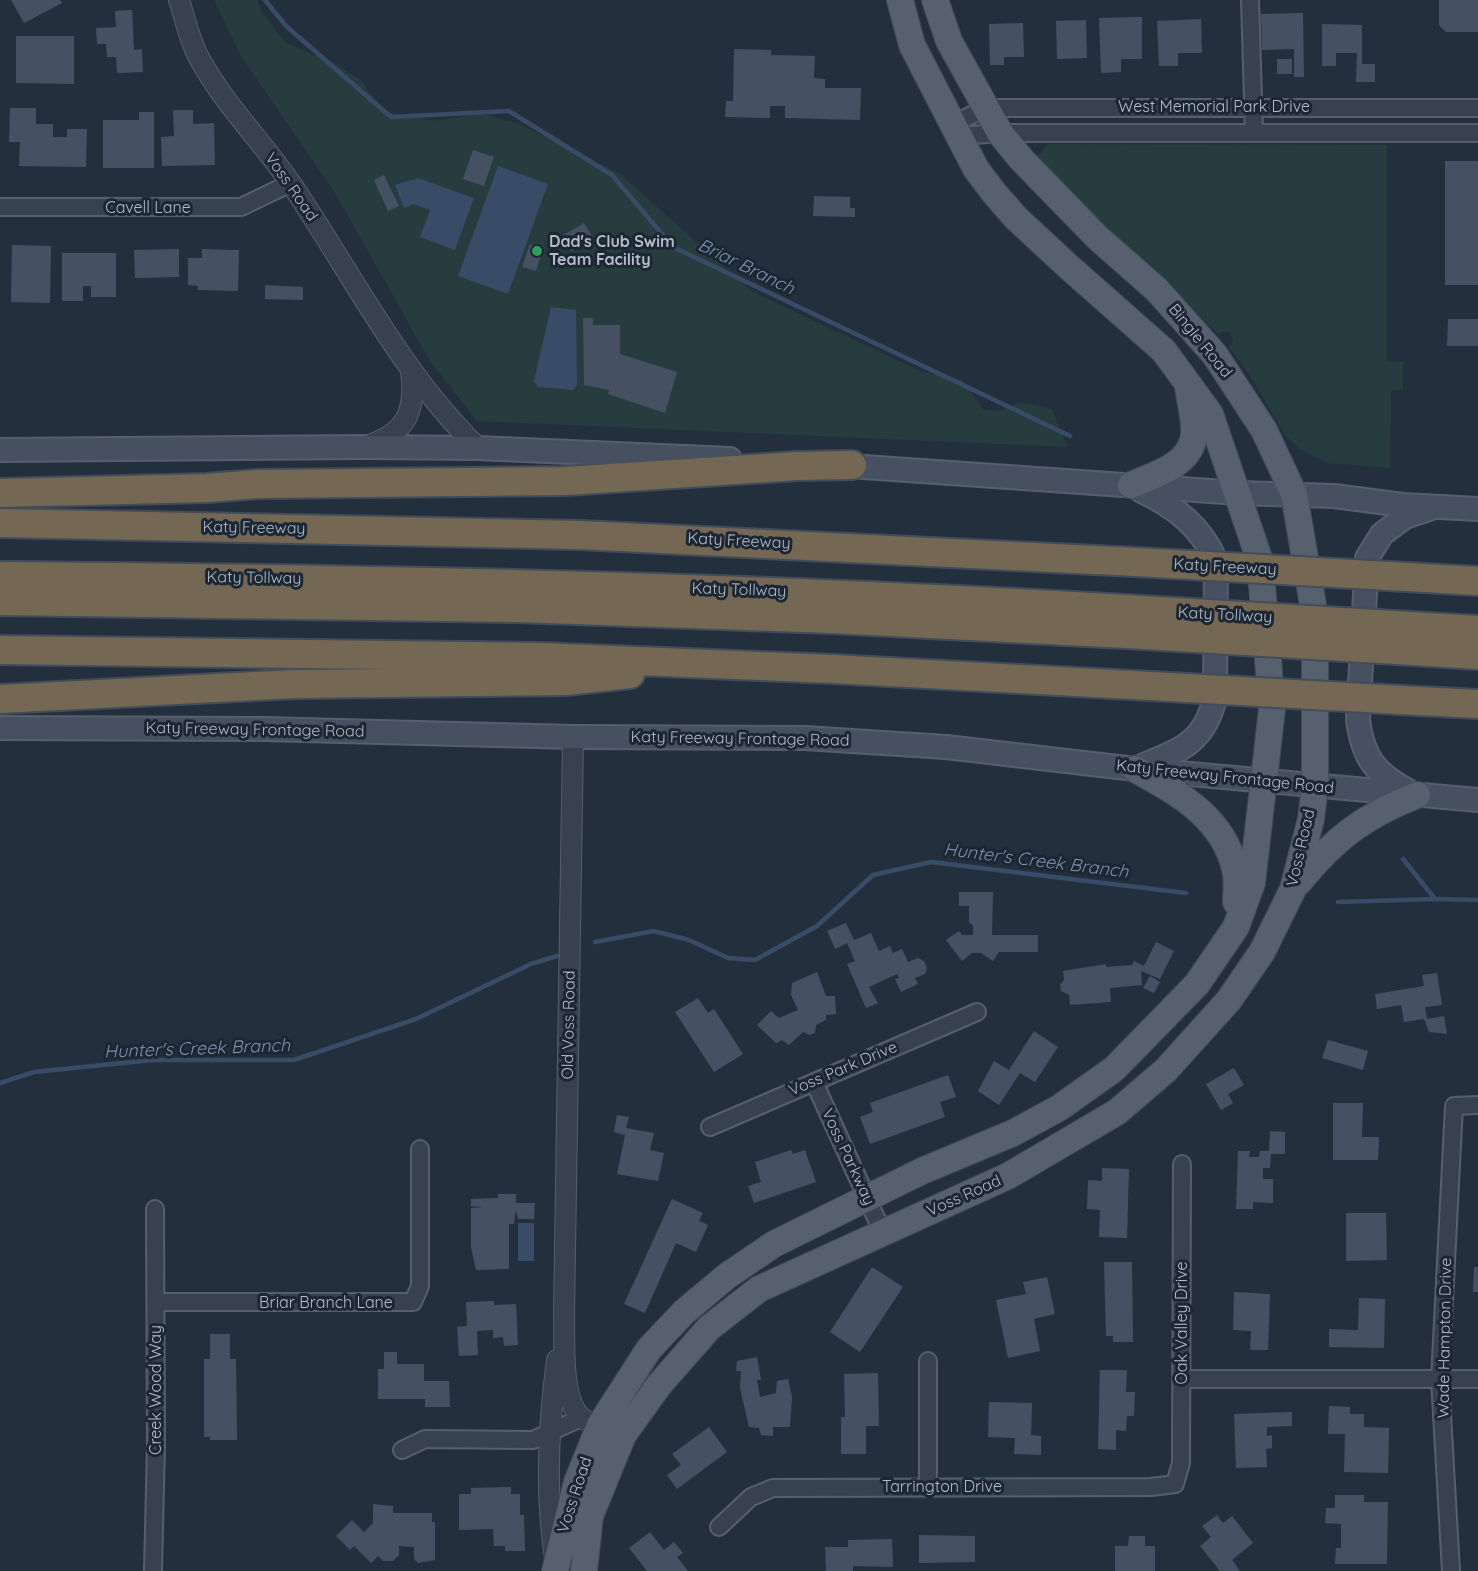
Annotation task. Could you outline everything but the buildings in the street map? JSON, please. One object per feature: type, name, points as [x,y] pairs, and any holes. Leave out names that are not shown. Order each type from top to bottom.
[{"type":"highway","points":[[0,493],[269,484],[547,481],[852,465]]},
{"type":"highway","name":"Katy Freeway","points":[[0,523],[580,535],[1478,581]]},
{"type":"highway","name":"Katy Tollway","points":[[0,576],[368,579],[625,585],[1143,623],[1412,639],[1478,655]]},
{"type":"highway","name":"Katy Tollway","points":[[0,601],[529,608],[832,619],[1143,623]]},
{"type":"highway","name":"Katy Tollway","points":[[1412,639],[1478,630]]},
{"type":"highway","points":[[0,650],[429,654],[718,663],[1478,704]]},
{"type":"highway","points":[[0,699],[295,684],[565,681],[718,663]]},
{"type":"main road","name":"Bingle Road","points":[[900,0],[912,45],[976,169],[1016,218],[1164,351],[1210,414],[1239,493],[1260,561],[1272,709],[1264,780]]},
{"type":"main road","name":"Bingle Road","points":[[935,0],[949,41],[1000,133],[1021,159],[1098,238],[1157,290],[1215,355],[1264,430],[1294,494],[1315,617],[1315,786]]},
{"type":"main road","points":[[1070,268],[1098,238]]},
{"type":"main road","points":[[1131,485],[1175,465],[1190,448],[1194,435],[1188,384]]},
{"type":"main road","points":[[0,450],[478,448],[852,465],[1239,493],[1294,494],[1478,509]]},
{"type":"main road","points":[[1131,485],[1186,516],[1209,546],[1216,561],[1215,698],[1211,717],[1203,731],[1185,747],[1135,769]]},
{"type":"main road","points":[[1416,795],[1385,779],[1366,756],[1360,739],[1358,720],[1367,558],[1382,534],[1405,518],[1437,507]]},
{"type":"main road","name":"Katy Freeway Frontage Road","points":[[0,728],[264,729],[573,737],[805,738],[946,747],[1135,769],[1478,800]]},
{"type":"main road","points":[[1135,769],[1182,795],[1218,828],[1236,869],[1236,927]]},
{"type":"main road","name":"Voss Road","points":[[555,1566],[591,1421],[649,1349],[684,1312],[727,1276],[774,1244],[867,1198],[1013,1133],[1059,1108],[1114,1069],[1197,984],[1236,927],[1252,883],[1264,780]]},
{"type":"main road","name":"Voss Road","points":[[584,1571],[590,1516],[623,1435],[659,1385],[709,1328],[759,1289],[882,1231],[1008,1176],[1117,1112],[1166,1070],[1228,1000],[1262,952],[1293,890],[1311,819],[1315,786]]},
{"type":"main road","points":[[1293,890],[1327,848],[1379,810],[1416,795]]},
{"type":"main road","points":[[1092,1084],[1117,1112]]},
{"type":"street","name":"Voss Road","points":[[179,0],[197,54],[219,90],[291,183],[411,370],[459,430],[478,448]]},
{"type":"street","points":[[1250,0],[1254,132]]},
{"type":"street","name":"West Memorial Park Drive","points":[[957,130],[985,108],[1478,108]]},
{"type":"street","points":[[1395,108],[1395,132]]},
{"type":"street","name":"West Memorial Park Drive","points":[[957,130],[1000,133],[1478,133]]},
{"type":"street","name":"Cavell Lane","points":[[0,207],[231,208],[261,199],[291,183]]},
{"type":"street","name":"Voss Road","points":[[364,447],[385,440],[399,429],[410,413],[414,392],[411,370]]},
{"type":"street","name":"Old Voss Road","points":[[573,737],[564,1313],[570,1402],[591,1421]]},
{"type":"street","name":"Voss Park Drive","points":[[710,1127],[977,1012]]},
{"type":"street","name":"Voss Parkway","points":[[814,1082],[882,1231]]},
{"type":"street","name":"Wade Hampton Drive","points":[[1451,1571],[1440,1379],[1454,1106],[1478,1106]]},
{"type":"street","name":"Briar Branch Lane","points":[[157,1302],[413,1302],[420,1292],[420,1149]]},
{"type":"street","name":"Oak Valley Drive","points":[[1177,1482],[1181,1463],[1182,1164]]},
{"type":"street","name":"Creek Wood Way","points":[[153,1571],[157,1302],[155,1209]]},
{"type":"street","name":"Old Voss Road","points":[[555,1566],[548,1514],[549,1434],[564,1313]]},
{"type":"street","points":[[928,1361],[928,1487]]},
{"type":"street","points":[[1182,1379],[1478,1380]]},
{"type":"street","points":[[402,1450],[425,1439],[534,1440],[591,1421],[623,1435]]},
{"type":"street","name":"Tarrington Drive","points":[[719,1527],[751,1497],[773,1488],[1151,1487],[1177,1482]]},
{"type":"green space","name":"Dad's Club Swim Team Facility","points":[[214,0],[257,0],[262,13],[286,43],[331,62],[360,79],[382,111],[435,121],[481,114],[517,123],[619,173],[751,291],[922,372],[962,379],[983,410],[1000,411],[1020,402],[1052,409],[1067,447],[477,421],[430,361],[335,193],[241,56]]},
{"type":"green space","points":[[1048,144],[1387,145],[1387,361],[1403,362],[1403,389],[1391,391],[1390,468],[1328,463],[1300,449],[1286,436],[1252,379],[1229,347],[1233,341],[1231,333],[1224,331],[1218,334],[1139,258],[1109,233],[1036,158]]},
{"type":"water","points":[[498,166],[548,184],[508,294],[458,276]]},
{"type":"water","points":[[418,178],[474,198],[455,250],[420,237],[430,210],[414,204],[404,208],[395,185]]},
{"type":"water","points":[[551,307],[576,310],[577,385],[573,390],[538,387],[534,381]]},
{"type":"water","points":[[518,1223],[534,1223],[534,1261],[518,1261]]},
{"type":"waterway","name":"Briar Branch","points":[[265,0],[286,26],[391,117],[509,111],[612,175],[673,247],[1070,436]]},
{"type":"waterway","name":"Hunter's Creek Branch","points":[[1403,859],[1435,899],[1478,900]]},
{"type":"waterway","name":"Hunter's Creek Branch","points":[[595,942],[654,931],[689,940],[728,958],[755,960],[817,926],[873,875],[931,862],[1186,893]]},
{"type":"waterway","name":"Hunter's Creek Branch","points":[[1338,902],[1435,899]]},
{"type":"waterway","name":"Hunter's Creek Branch","points":[[0,1083],[34,1072],[152,1060],[294,1060],[416,1019],[531,964],[557,956]]},
{"type":"place","name":"Dad's Club Swim Team Facility","points":[[537,251]]}]
